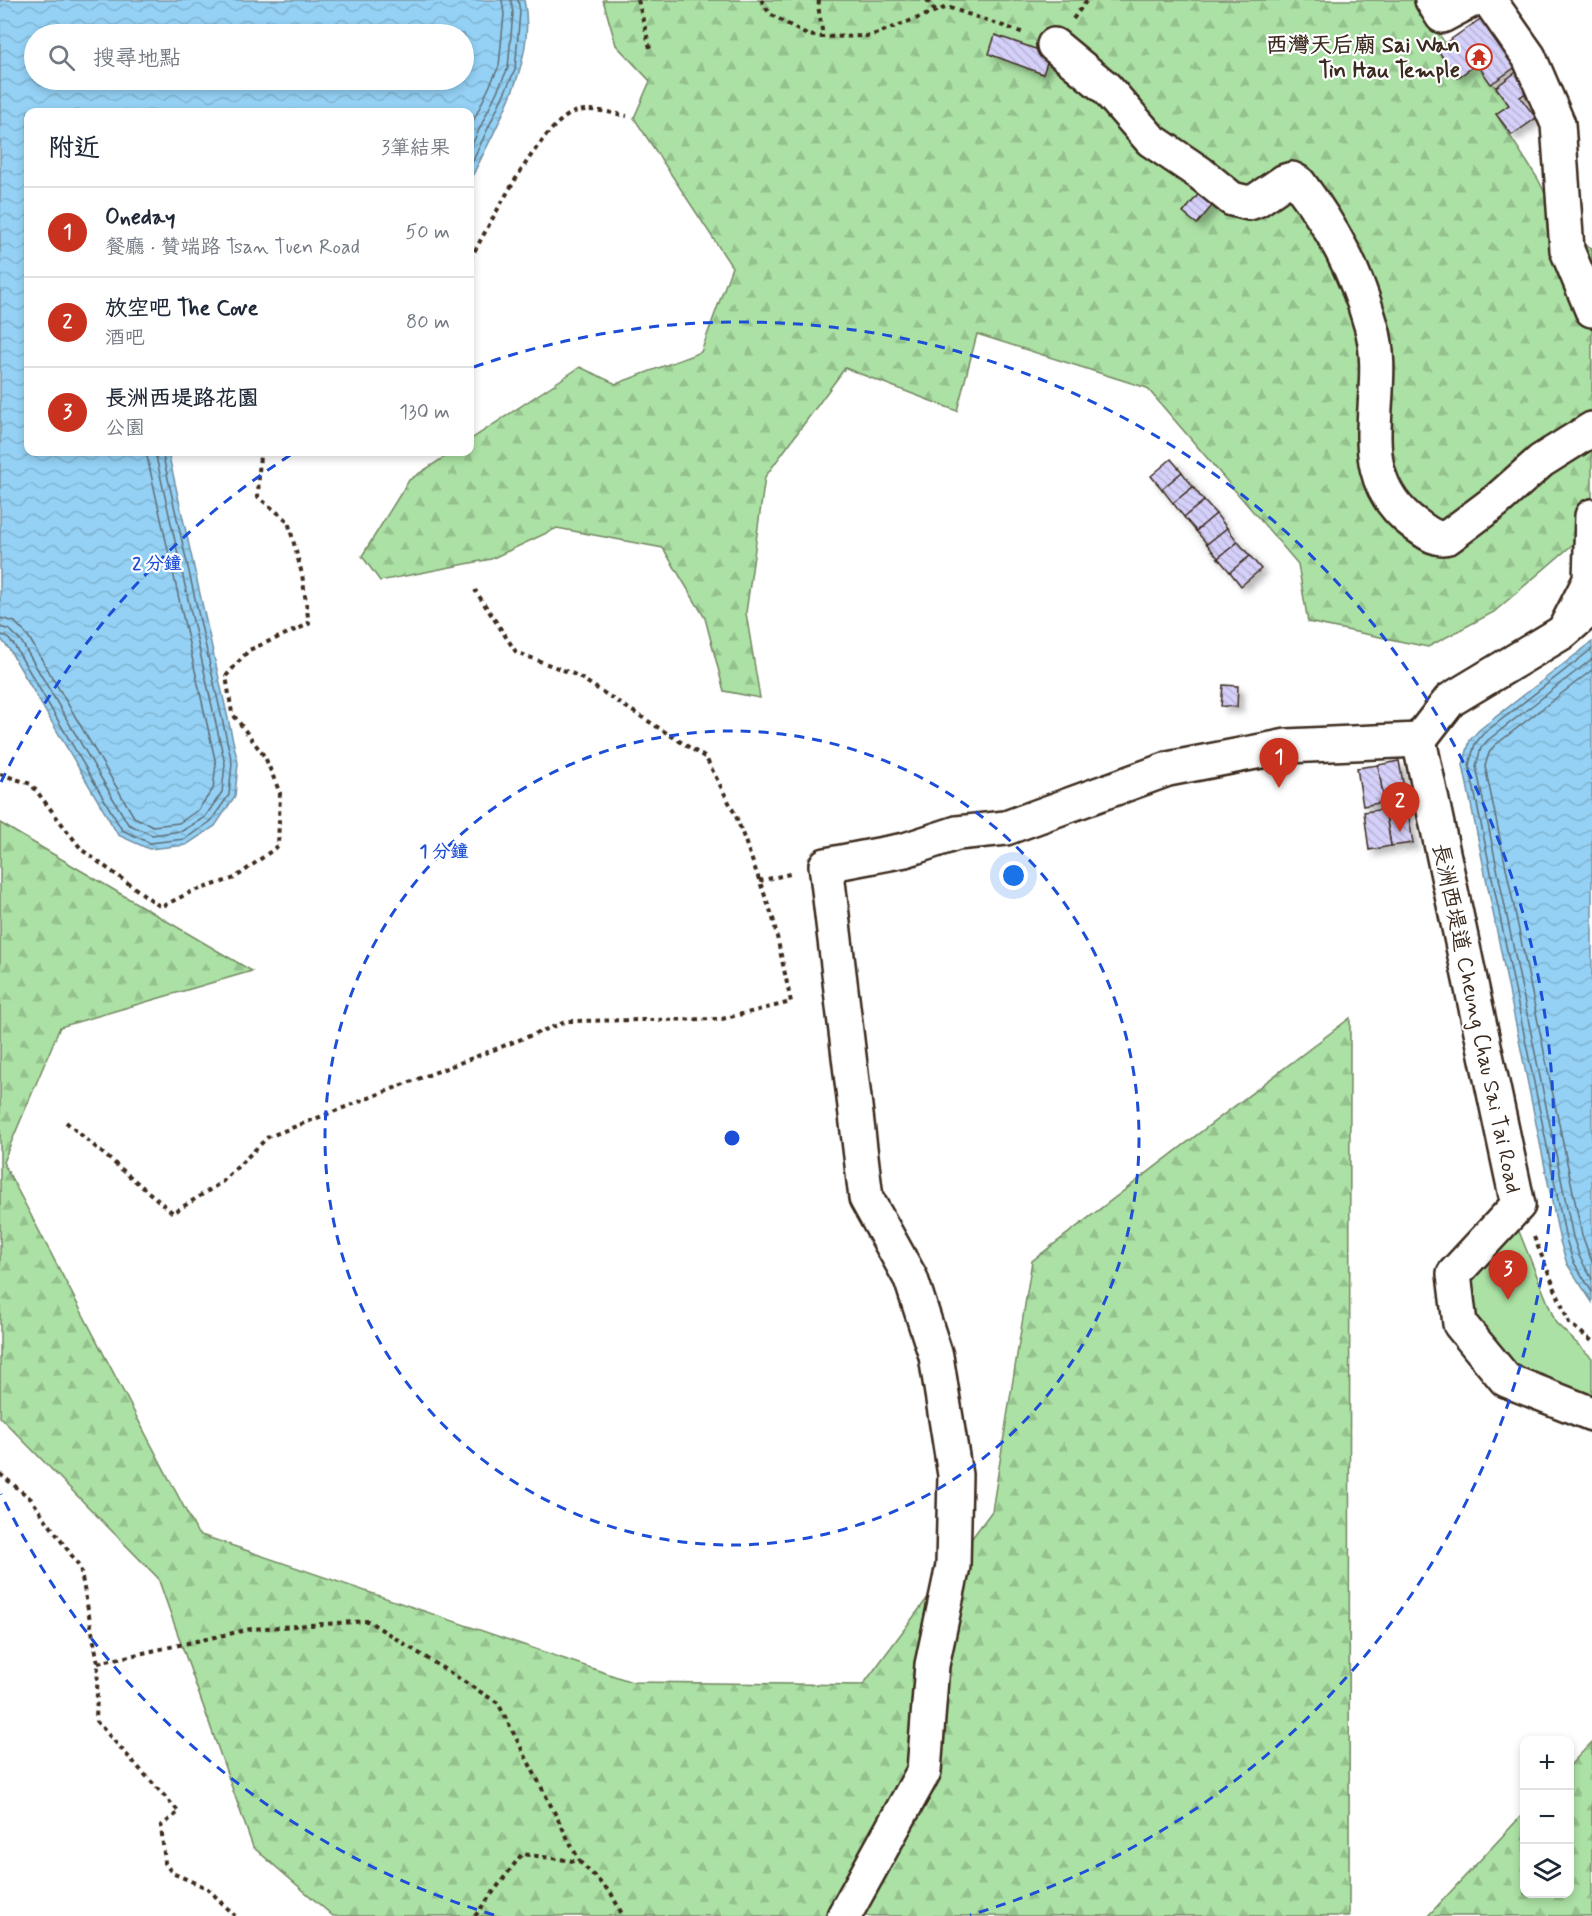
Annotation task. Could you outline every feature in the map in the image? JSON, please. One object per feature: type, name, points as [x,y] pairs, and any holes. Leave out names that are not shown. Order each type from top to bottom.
[{"type":"street","points":[[1432,0],[1442,16],[1472,0]]},
{"type":"street","points":[[1489,0],[1529,57],[1558,124],[1567,250],[1592,310]]},
{"type":"street","points":[[1054,45],[1101,83],[1151,140],[1200,173],[1232,199],[1249,202],[1257,200],[1285,181],[1292,179],[1299,183],[1338,240],[1372,326],[1379,367],[1372,441],[1380,477],[1401,512],[1420,528],[1440,538],[1454,534],[1541,461],[1592,429]]},
{"type":"street","points":[[1563,632],[1590,580],[1592,516]]},
{"type":"street","points":[[844,1916],[924,1771],[932,1665],[953,1566],[955,1475],[936,1356],[910,1279],[866,1198],[826,865],[905,849],[957,833],[1006,828],[1168,769],[1287,746],[1419,740],[1450,700],[1563,632],[1592,607]]},
{"type":"street","name":"長洲西堤道 Cheung Chau Sai Tai Road","points":[[1419,740],[1518,1205],[1454,1274],[1460,1324],[1506,1380],[1592,1414]]},
{"type":"path","points":[[638,0],[650,48]]},
{"type":"path","points":[[761,0],[770,14],[807,35],[870,36],[947,7],[1054,45]]},
{"type":"path","points":[[819,0],[817,11],[822,26],[822,37]]},
{"type":"path","points":[[927,0],[936,12]]},
{"type":"path","points":[[474,252],[545,135],[574,112],[602,111],[627,116]]},
{"type":"path","points":[[0,774],[31,784],[82,849],[161,908],[191,892],[235,878],[278,846],[280,793],[264,757],[232,713],[226,676],[249,650],[309,624],[302,574],[288,521],[258,497],[260,456]]},
{"type":"path","points":[[66,1122],[173,1213],[222,1182],[268,1137],[568,1021],[722,1019],[791,1002],[773,918],[736,816],[706,758],[576,675],[516,652],[475,590]]},
{"type":"path","points":[[1518,1205],[1569,1323],[1592,1341]]},
{"type":"path","points":[[0,1474],[31,1499],[80,1567],[98,1663],[96,1721],[179,1812],[161,1826],[162,1845],[168,1869],[176,1877],[207,1888],[235,1916]]},
{"type":"path","points":[[98,1663],[251,1629],[368,1621],[498,1703],[580,1862],[611,1893],[623,1916]]},
{"type":"path","points":[[475,1916],[522,1854],[580,1862]]},
{"type":"green space","points":[[603,0],[1420,0],[1418,2],[1445,43],[1437,50],[1457,78],[1477,64],[1509,105],[1496,114],[1538,179],[1566,236],[1592,248],[1592,528],[1494,612],[1428,647],[1308,622],[1298,564],[1147,388],[977,334],[957,411],[845,368],[765,477],[746,613],[760,698],[724,691],[705,618],[663,548],[557,528],[491,559],[380,581],[362,556],[409,480],[446,456],[474,456],[474,437],[580,367],[616,384],[701,352],[732,267],[634,118],[650,81],[616,45]]},
{"type":"green space","points":[[0,823],[252,971],[60,1027],[3,1162],[198,1534],[632,1682],[863,1685],[992,1511],[1032,1261],[1350,1018],[1349,1916],[333,1916],[253,1847],[158,1578],[0,1417]]},
{"type":"green space","points":[[1516,1224],[1556,1323],[1592,1358],[1592,1397],[1511,1365],[1471,1323],[1468,1276]]},
{"type":"green space","points":[[1592,1742],[1592,1916],[1428,1916],[1520,1817],[1520,1898],[1574,1898],[1574,1761]]},
{"type":"water","points":[[0,0],[524,0],[527,23],[520,70],[502,117],[474,173],[474,108],[24,108],[24,456],[169,456],[238,763],[235,796],[215,826],[186,845],[149,849],[118,835],[9,649],[0,638]]},
{"type":"water","points":[[1592,642],[1592,1302],[1567,1264],[1560,1241],[1463,765],[1470,740],[1479,730]]},
{"type":"building","name":"西灣天后廟 Sai Wan Tin Hau Temple","points":[[1486,15],[1520,64],[1491,84],[1477,64],[1457,78],[1437,49]]},
{"type":"building","points":[[995,35],[1050,54],[1043,74],[989,54]]},
{"type":"building","points":[[1519,70],[1533,88],[1520,97],[1536,118],[1512,135],[1496,114],[1509,105],[1496,87]]},
{"type":"building","points":[[1206,185],[1220,196],[1197,224],[1183,213]]},
{"type":"building","points":[[1171,459],[1182,472],[1162,489],[1151,476]]},
{"type":"building","points":[[1182,472],[1193,487],[1173,503],[1162,489]]},
{"type":"building","points":[[1193,487],[1204,501],[1184,517],[1173,503]]},
{"type":"building","points":[[1204,501],[1216,514],[1196,531],[1184,517]]},
{"type":"building","points":[[1216,514],[1227,528],[1207,544],[1196,531]]},
{"type":"building","points":[[1227,528],[1238,542],[1218,558],[1207,544]]},
{"type":"building","points":[[1238,542],[1250,556],[1230,572],[1218,558]]},
{"type":"building","points":[[1250,556],[1261,569],[1241,586],[1230,572]]},
{"type":"building","points":[[1223,685],[1238,686],[1237,707],[1221,706]]},
{"type":"building","points":[[1399,761],[1406,799],[1384,802],[1378,765]]},
{"type":"building","points":[[1378,765],[1384,802],[1363,806],[1357,768]]},
{"type":"building","points":[[1407,806],[1413,843],[1391,846],[1385,809]]},
{"type":"building","points":[[1385,809],[1391,846],[1369,850],[1364,812]]},
{"type":"place","name":"西灣天后廟 Sai Wan Tin Hau Temple","points":[[1479,57]]},
{"type":"place","name":"Oneday","points":[[1279,788]]},
{"type":"place","name":"放空吧 The Cove","points":[[1400,832]]},
{"type":"place","name":"長洲西堤路花園","points":[[1508,1300]]}]
